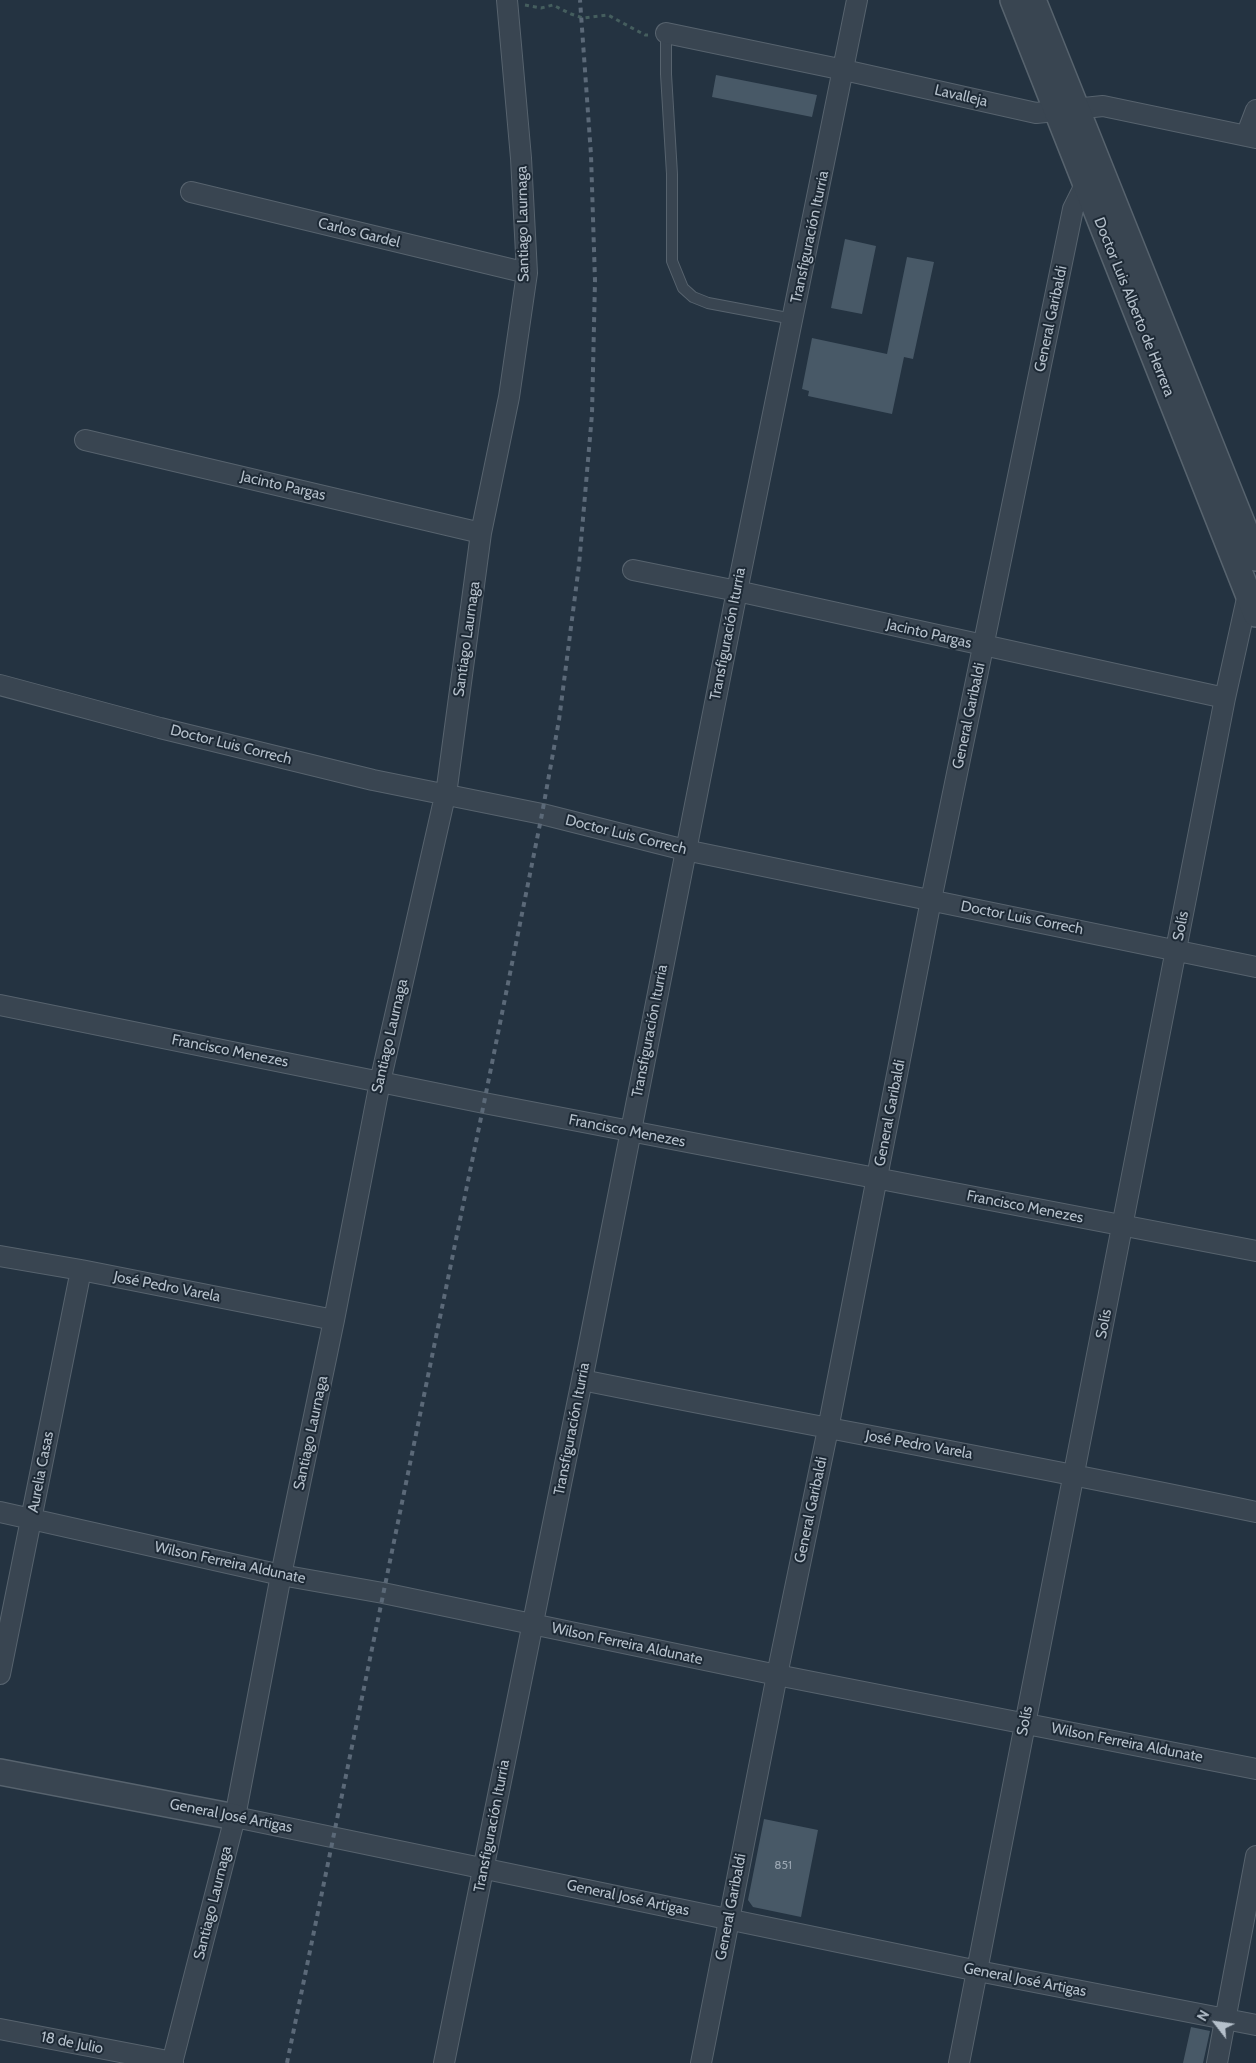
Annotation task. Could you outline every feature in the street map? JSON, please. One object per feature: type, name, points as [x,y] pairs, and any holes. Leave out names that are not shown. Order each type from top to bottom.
[{"type":"street","name":"Transfiguración Iturria","points":[[444,2063],[582,1380],[685,850],[857,0]]},
{"type":"street","name":"Doctor Luis Alberto de Herrera","points":[[1013,0],[1066,110],[1094,181],[1247,543],[1253,599]]},
{"type":"street","name":"Doctor Luis Alberto de Herrera","points":[[1033,0],[1066,110]]},
{"type":"street","name":"Santiago Laurnaga","points":[[172,2062],[235,1816],[281,1575],[334,1320],[380,1082],[446,794],[481,533],[509,397],[527,273],[521,158],[504,1]]},
{"type":"street","name":"Lavalleja","points":[[666,33],[1036,112],[1103,106],[1251,137]]},
{"type":"street","points":[[1251,137],[1256,110]]},
{"type":"street","name":"General Garibaldi","points":[[701,2063],[932,900],[1073,209],[1094,181]]},
{"type":"street","name":"Carlos Gardel","points":[[192,192],[527,273]]},
{"type":"street","name":"Jacinto Pargas","points":[[85,440],[481,533]]},
{"type":"street","name":"Jacinto Pargas","points":[[633,570],[1225,698]]},
{"type":"street","name":"Solís","points":[[959,2063],[1225,698],[1253,599]]},
{"type":"street","name":"Doctor Luis Correch","points":[[0,686],[160,728],[353,775],[542,814],[685,850],[1176,949],[1256,967]]},
{"type":"street","name":"Francisco Menezes","points":[[0,1005],[380,1082],[1256,1251]]},
{"type":"street","name":"José Pedro Varela","points":[[0,1256],[334,1320]]},
{"type":"street","name":"Aurelia Casas","points":[[0,1674],[80,1270]]},
{"type":"street","name":"José Pedro Varela","points":[[582,1380],[828,1429],[1074,1474],[1256,1512]]},
{"type":"street","name":"Wilson Ferreira Aldunate","points":[[0,1512],[281,1575],[383,1593],[777,1675],[1256,1769]]},
{"type":"street","name":"General José Artigas","points":[[0,1772],[235,1816],[978,1971],[1256,2024]]},
{"type":"street","points":[[1217,2063],[1256,1856]]},
{"type":"street","name":"18 de Julio","points":[[0,2029],[172,2062]]},
{"type":"lane","points":[[666,33],[666,74],[672,174],[672,261],[683,288],[693,298],[708,303],[793,319]]},
{"type":"path","points":[[504,1],[541,8],[553,5],[583,18],[608,15],[645,35],[666,33]]},
{"type":"building","points":[[716,75],[817,95],[812,117],[712,97]]},
{"type":"building","points":[[845,239],[876,246],[862,314],[831,308]]},
{"type":"building","points":[[907,257],[934,262],[913,359],[904,357],[892,414],[808,396],[809,391],[802,389],[812,338],[887,354]]},
{"type":"building","points":[[764,1819],[818,1830],[801,1917],[753,1907],[748,1900]]},
{"type":"building","points":[[1191,2027],[1210,2031],[1203,2063],[1183,2063]]},
{"type":"railway","points":[[287,2063],[484,1103],[559,720],[579,565],[592,414],[595,281],[591,155],[580,0]]}]
